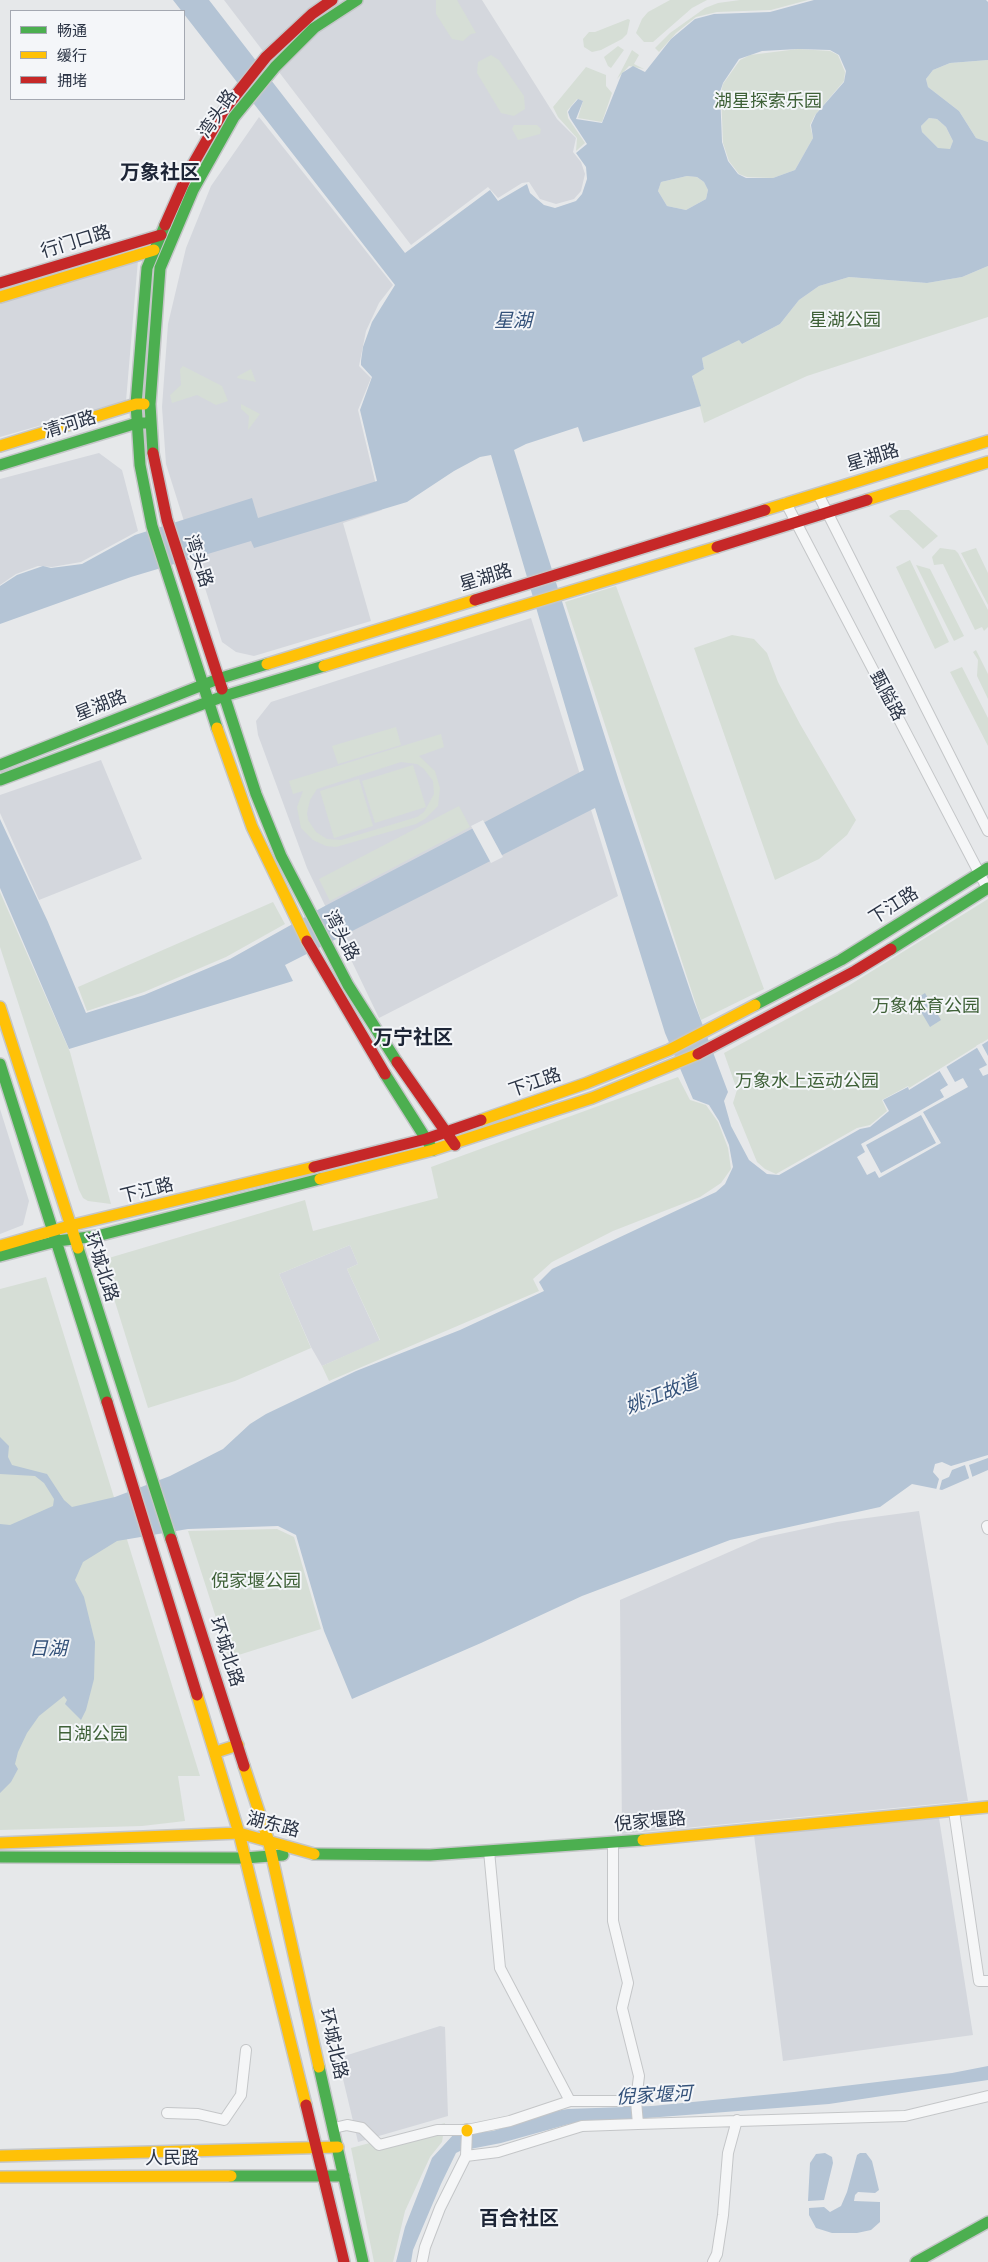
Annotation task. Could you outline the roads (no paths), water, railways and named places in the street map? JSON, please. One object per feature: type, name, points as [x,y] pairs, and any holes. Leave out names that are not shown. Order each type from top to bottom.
[{"type":"main road","name":"湾头路","points":[[332,0],[312,14],[266,57],[224,110],[188,173],[154,250],[147,268],[136,404],[142,483],[152,526],[206,702],[252,827],[293,916],[314,955],[362,1038],[433,1150]]},
{"type":"main road","name":"湾头路","points":[[356,0],[314,28],[275,67],[234,117],[193,190],[160,268],[150,404],[151,422],[155,465],[167,520],[256,794],[282,856],[327,948],[387,1048],[455,1144]]},
{"type":"main road","name":"行门口路","points":[[0,283],[162,235]]},
{"type":"main road","name":"行门口路","points":[[0,297],[154,250]]},
{"type":"main road","name":"清河路","points":[[0,446],[136,404],[150,404]]},
{"type":"main road","name":"清河路","points":[[0,465],[137,423],[151,422]]},
{"type":"main road","name":"星湖路","points":[[0,765],[218,679],[988,441]]},
{"type":"main road","name":"星湖路","points":[[0,780],[224,696],[575,591],[988,462]]},
{"type":"main road","points":[[751,514],[758,534]]},
{"type":"main road","name":"下江路","points":[[56,1235],[69,1226],[96,1221],[426,1139],[588,1083],[669,1050],[841,960],[984,871]]},
{"type":"main road","name":"下江路","points":[[56,1235],[73,1238],[97,1236],[371,1166],[455,1144],[592,1098],[672,1066],[728,1039],[855,971],[988,888]]},
{"type":"main road","name":"环城北路","points":[[0,1007],[273,1856],[363,2262]]},
{"type":"main road","name":"环城北路","points":[[0,1064],[56,1235],[216,1752],[239,1833],[344,2262]]},
{"type":"main road","points":[[371,1166],[375,1152]]},
{"type":"main road","points":[[0,1246],[56,1235]]},
{"type":"main road","points":[[0,1256],[56,1235]]},
{"type":"main road","points":[[216,1752],[238,1746]]},
{"type":"main road","name":"倪家堰路","points":[[314,1854],[430,1855],[614,1843],[988,1807]]},
{"type":"main road","name":"湖东路","points":[[0,1842],[239,1833],[268,1839],[314,1854]]},
{"type":"main road","name":"湖东路","points":[[0,1857],[245,1858],[314,1854]]},
{"type":"main road","name":"人民路","points":[[0,2156],[338,2147]]},
{"type":"main road","name":"人民路","points":[[0,2177],[344,2176]]},
{"type":"main road","points":[[916,2262],[988,2222]]},
{"type":"street","name":"甄隘路","points":[[818,494],[988,830]]},
{"type":"street","name":"甄隘路","points":[[786,504],[984,871],[988,888]]},
{"type":"street","points":[[954,1811],[979,1981],[988,1981]]},
{"type":"street","points":[[614,1843],[613,1921],[628,1983],[622,2008],[640,2076],[636,2101],[638,2123]]},
{"type":"street","points":[[489,1851],[500,1968],[570,2101]]},
{"type":"street","points":[[167,2113],[198,2114],[224,2120],[241,2095],[246,2050]]},
{"type":"street","points":[[466,2155],[498,2152],[582,2126],[905,2116],[988,2096]]},
{"type":"street","points":[[334,2128],[347,2125],[362,2128],[379,2146],[437,2130],[467,2131],[510,2121],[570,2101],[636,2101]]},
{"type":"street","points":[[713,2262],[717,2254],[724,2215],[728,2153],[737,2120]]},
{"type":"street","points":[[422,2262],[425,2248],[440,2208],[466,2155],[467,2131]]},
{"type":"water","points":[[173,0],[209,0],[405,253],[490,190],[498,201],[527,184],[530,193],[544,205],[555,208],[576,201],[582,194],[587,179],[586,167],[576,153],[587,144],[570,118],[568,112],[571,107],[578,99],[583,101],[576,119],[602,123],[622,73],[633,66],[645,72],[671,39],[695,19],[714,14],[770,12],[814,0],[986,0],[988,2],[988,60],[950,63],[933,70],[926,79],[928,87],[959,111],[976,138],[988,142],[988,266],[962,277],[927,283],[849,277],[819,286],[799,300],[780,324],[742,344],[739,340],[702,358],[704,369],[692,376],[701,406],[583,442],[578,427],[526,444],[514,450],[619,781],[694,1002],[728,1092],[724,1101],[731,1126],[749,1160],[767,1174],[779,1175],[860,1129],[870,1127],[889,1111],[883,1100],[908,1087],[909,1090],[988,1041],[988,1470],[942,1490],[912,1484],[880,1507],[730,1540],[582,1596],[481,1643],[352,1699],[324,1631],[296,1535],[278,1526],[188,1529],[117,1541],[83,1562],[75,1580],[84,1597],[95,1642],[94,1679],[86,1710],[81,1720],[65,1704],[67,1700],[64,1696],[39,1716],[27,1733],[18,1752],[15,1764],[18,1769],[11,1782],[0,1793],[0,1524],[10,1525],[53,1506],[54,1499],[44,1483],[35,1476],[0,1474],[0,1437],[9,1446],[8,1457],[12,1465],[47,1474],[64,1500],[72,1507],[115,1497],[170,1476],[223,1449],[250,1424],[266,1414],[356,1371],[460,1330],[544,1291],[539,1282],[552,1269],[716,1192],[725,1184],[733,1167],[729,1145],[719,1121],[709,1105],[693,1099],[665,1033],[595,808],[285,965],[293,981],[69,1049],[0,888],[0,819],[48,922],[86,1013],[144,995],[230,959],[323,907],[584,770],[491,455],[480,457],[454,471],[407,502],[254,548],[251,541],[131,577],[0,624],[0,586],[17,575],[43,566],[51,568],[82,564],[135,535],[252,498],[258,518],[377,481],[360,410],[372,377],[361,365],[361,361],[363,347],[372,322],[395,285],[185,15],[185,10],[181,10]],"holes":[[[830,50],[839,55],[846,71],[844,82],[816,114],[811,125],[813,138],[795,170],[773,178],[746,178],[738,174],[728,161],[722,142],[720,92],[723,83],[739,59],[762,51]],[[929,118],[937,119],[946,127],[953,141],[950,149],[938,148],[922,132],[921,126]],[[687,176],[697,177],[704,182],[708,190],[706,199],[686,210],[667,206],[658,191],[661,182]]]},
{"type":"water","points":[[925,993],[941,1020],[930,1027],[914,1000]]},
{"type":"water","points":[[988,2066],[988,2080],[829,2104],[569,2124],[501,2143],[460,2151],[456,2153],[441,2184],[413,2250],[411,2262],[396,2262],[405,2227],[432,2158],[454,2134],[493,2131],[555,2111],[568,2109],[652,2106],[794,2092],[952,2073]]},
{"type":"water","points":[[825,2153],[832,2157],[833,2163],[824,2200],[808,2201],[810,2163],[816,2154]]},
{"type":"water","points":[[866,2153],[872,2161],[879,2190],[875,2193],[858,2192],[855,2195],[854,2201],[880,2202],[880,2222],[871,2230],[857,2233],[832,2233],[816,2228],[809,2215],[809,2208],[824,2207],[830,2212],[841,2206],[847,2192],[857,2155]]},
{"type":"district","name":"万象社区","points":[[160,173]]},
{"type":"district","name":"万宁社区","points":[[413,1038]]},
{"type":"district","name":"百合社区","points":[[519,2219]]},
{"type":"park label","name":"湖星探索乐园","points":[[768,102]]},
{"type":"park label","name":"星湖公园","points":[[845,321]]},
{"type":"park label","name":"万象体育公园","points":[[926,1007]]},
{"type":"park label","name":"万象水上运动公园","points":[[807,1082]]},
{"type":"park label","name":"倪家堰公园","points":[[256,1582]]},
{"type":"park label","name":"日湖公园","points":[[92,1735]]},
{"type":"water label","name":"星湖","points":[[513,322]]},
{"type":"water label","name":"姚江故道","points":[[662,1395]]},
{"type":"water label","name":"日湖","points":[[48,1650]]},
{"type":"water label","name":"倪家堰河","points":[[654,2096]]}]
